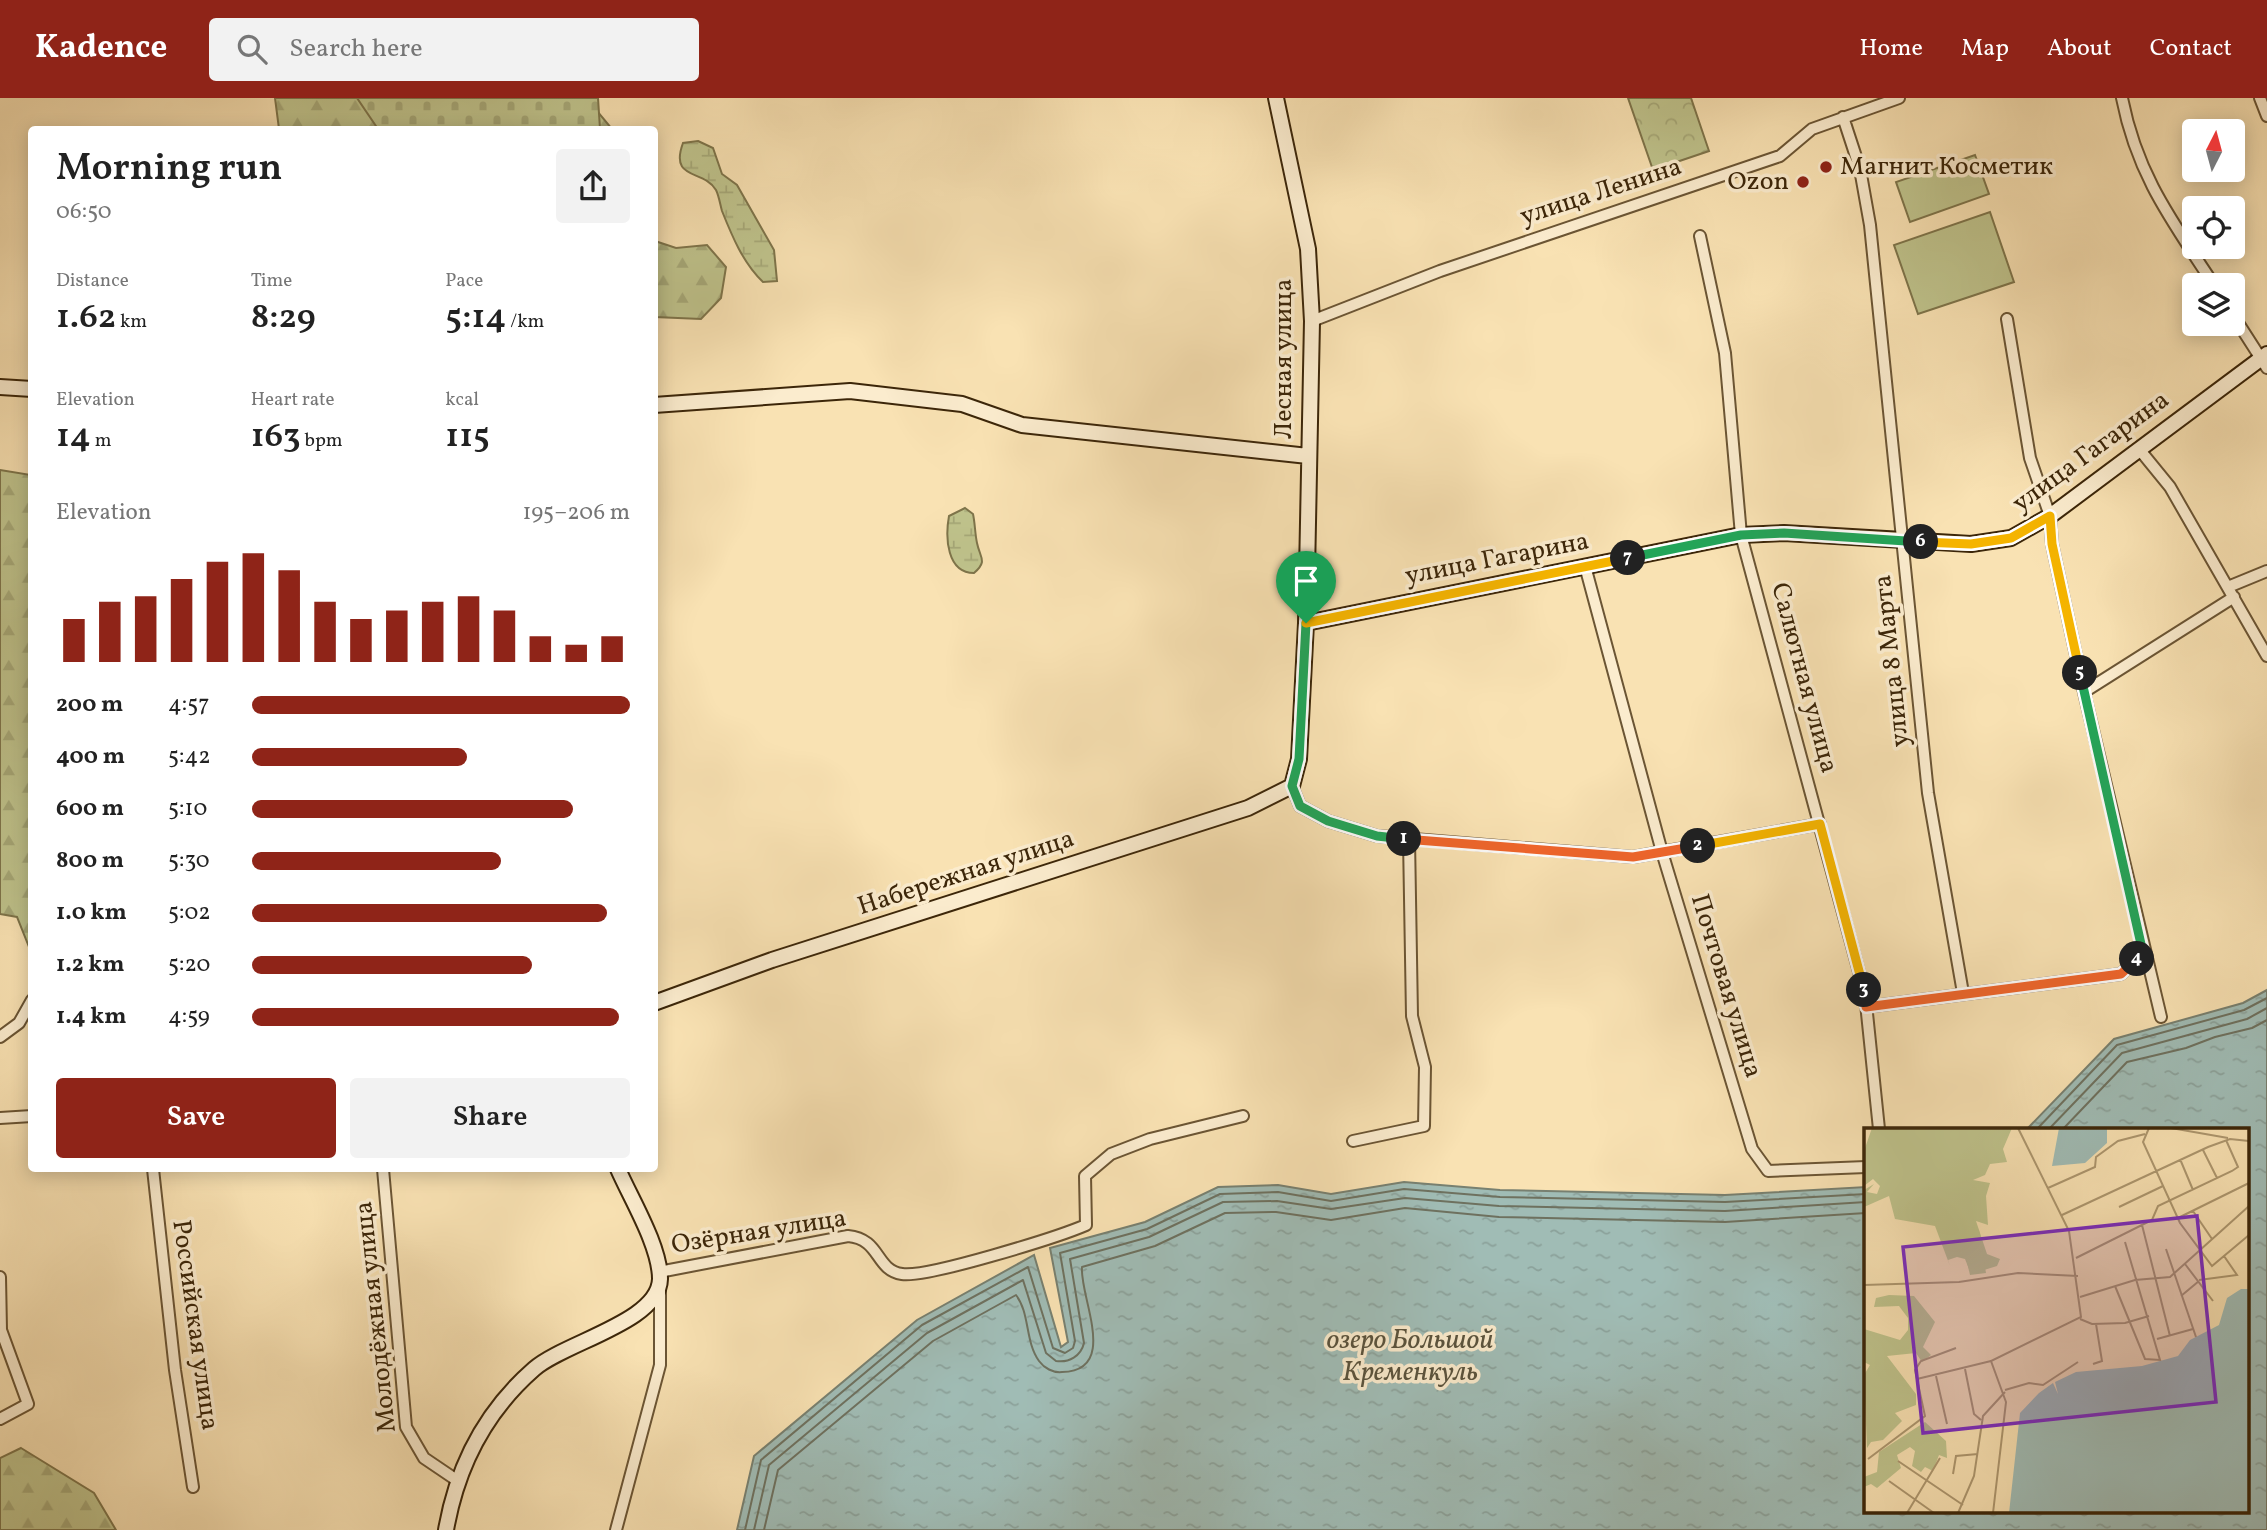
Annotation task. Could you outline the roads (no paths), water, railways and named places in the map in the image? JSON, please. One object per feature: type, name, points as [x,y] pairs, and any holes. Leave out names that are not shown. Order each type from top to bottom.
[{"type":"street","name":"Лесная улица","points":[[1276,98],[1308,249],[1312,321],[1306,623]]},
{"type":"street","name":"улица Ленина","points":[[1312,321],[1451,267],[1780,156],[1812,129],[1899,98]]},
{"type":"street","points":[[2122,98],[2129,135],[2154,193],[2206,273]]},
{"type":"street","points":[[2260,98],[2267,116]]},
{"type":"street","name":"улица 8 Марта","points":[[1843,117],[1860,169],[1870,225],[1928,793],[1964,993]]},
{"type":"street","name":"Салютная улица","points":[[1700,236],[1725,353],[1741,535],[1820,824],[1866,1007],[1879,1128]]},
{"type":"street","points":[[2007,319],[2030,458],[2050,516],[2052,544],[2084,692],[2143,953],[2161,1017]]},
{"type":"street","points":[[2245,332],[2265,360]]},
{"type":"street","name":"улица Гагарина","points":[[1306,623],[1741,535],[1784,533],[1971,544],[2011,538],[2050,516],[2265,360]]},
{"type":"street","points":[[0,387],[28,389]]},
{"type":"street","points":[[658,405],[850,391],[962,404],[1022,425],[1308,456]]},
{"type":"street","points":[[2139,449],[2171,487],[2267,656]]},
{"type":"street","points":[[2032,526],[2052,544]]},
{"type":"street","name":"Почтовая улица","points":[[1585,566],[1662,852],[1752,1149],[1768,1171],[1864,1167]]},
{"type":"street","points":[[2084,692],[2231,592],[2267,571]]},
{"type":"street","points":[[1306,623],[1299,759],[1292,786],[1300,806],[1328,821],[1377,836],[1633,857],[1820,824]]},
{"type":"street","name":"Набережная улица","points":[[658,1002],[772,960],[1248,808],[1292,786]]},
{"type":"street","points":[[1353,1141],[1424,1126],[1425,1067],[1412,1016],[1409,839]]},
{"type":"street","points":[[1866,1007],[2121,974],[2143,953]]},
{"type":"street","points":[[0,1037],[19,1023],[28,1007]]},
{"type":"street","points":[[0,1118],[28,1116]]},
{"type":"street","name":"Озёрная улица","points":[[660,1276],[848,1236],[861,1237],[869,1242],[883,1264],[902,1274],[954,1264],[1062,1235],[1086,1225],[1086,1176],[1111,1154],[1150,1139],[1243,1116]]},
{"type":"street","name":"Российская улица","points":[[153,1172],[175,1370],[193,1488]]},
{"type":"street","name":"Молодёжная улица","points":[[383,1172],[407,1427],[424,1458],[458,1480]]},
{"type":"street","points":[[616,1530],[660,1365],[660,1276],[653,1247],[619,1172]]},
{"type":"street","points":[[446,1530],[458,1480],[490,1416],[510,1392],[536,1367],[565,1348],[639,1312],[656,1295],[660,1276]]},
{"type":"street","points":[[0,1278],[1,1330],[28,1405],[0,1419]]},
{"type":"water","name":"озеро Большой Кременкуль","points":[[2267,990],[2267,1530],[737,1530],[754,1456],[917,1320],[1034,1255],[1061,1347],[1068,1342],[1050,1248],[1145,1222],[1218,1187],[1278,1185],[1331,1194],[1404,1182],[1500,1190],[1725,1195],[1864,1187],[1864,1512],[2250,1512],[2250,1128],[2028,1128],[2114,1039],[2243,1003]]},
{"type":"place","name":"Магнит Косметик","points":[[1826,167]]},
{"type":"place","name":"Ozon","points":[[1803,182]]}]
